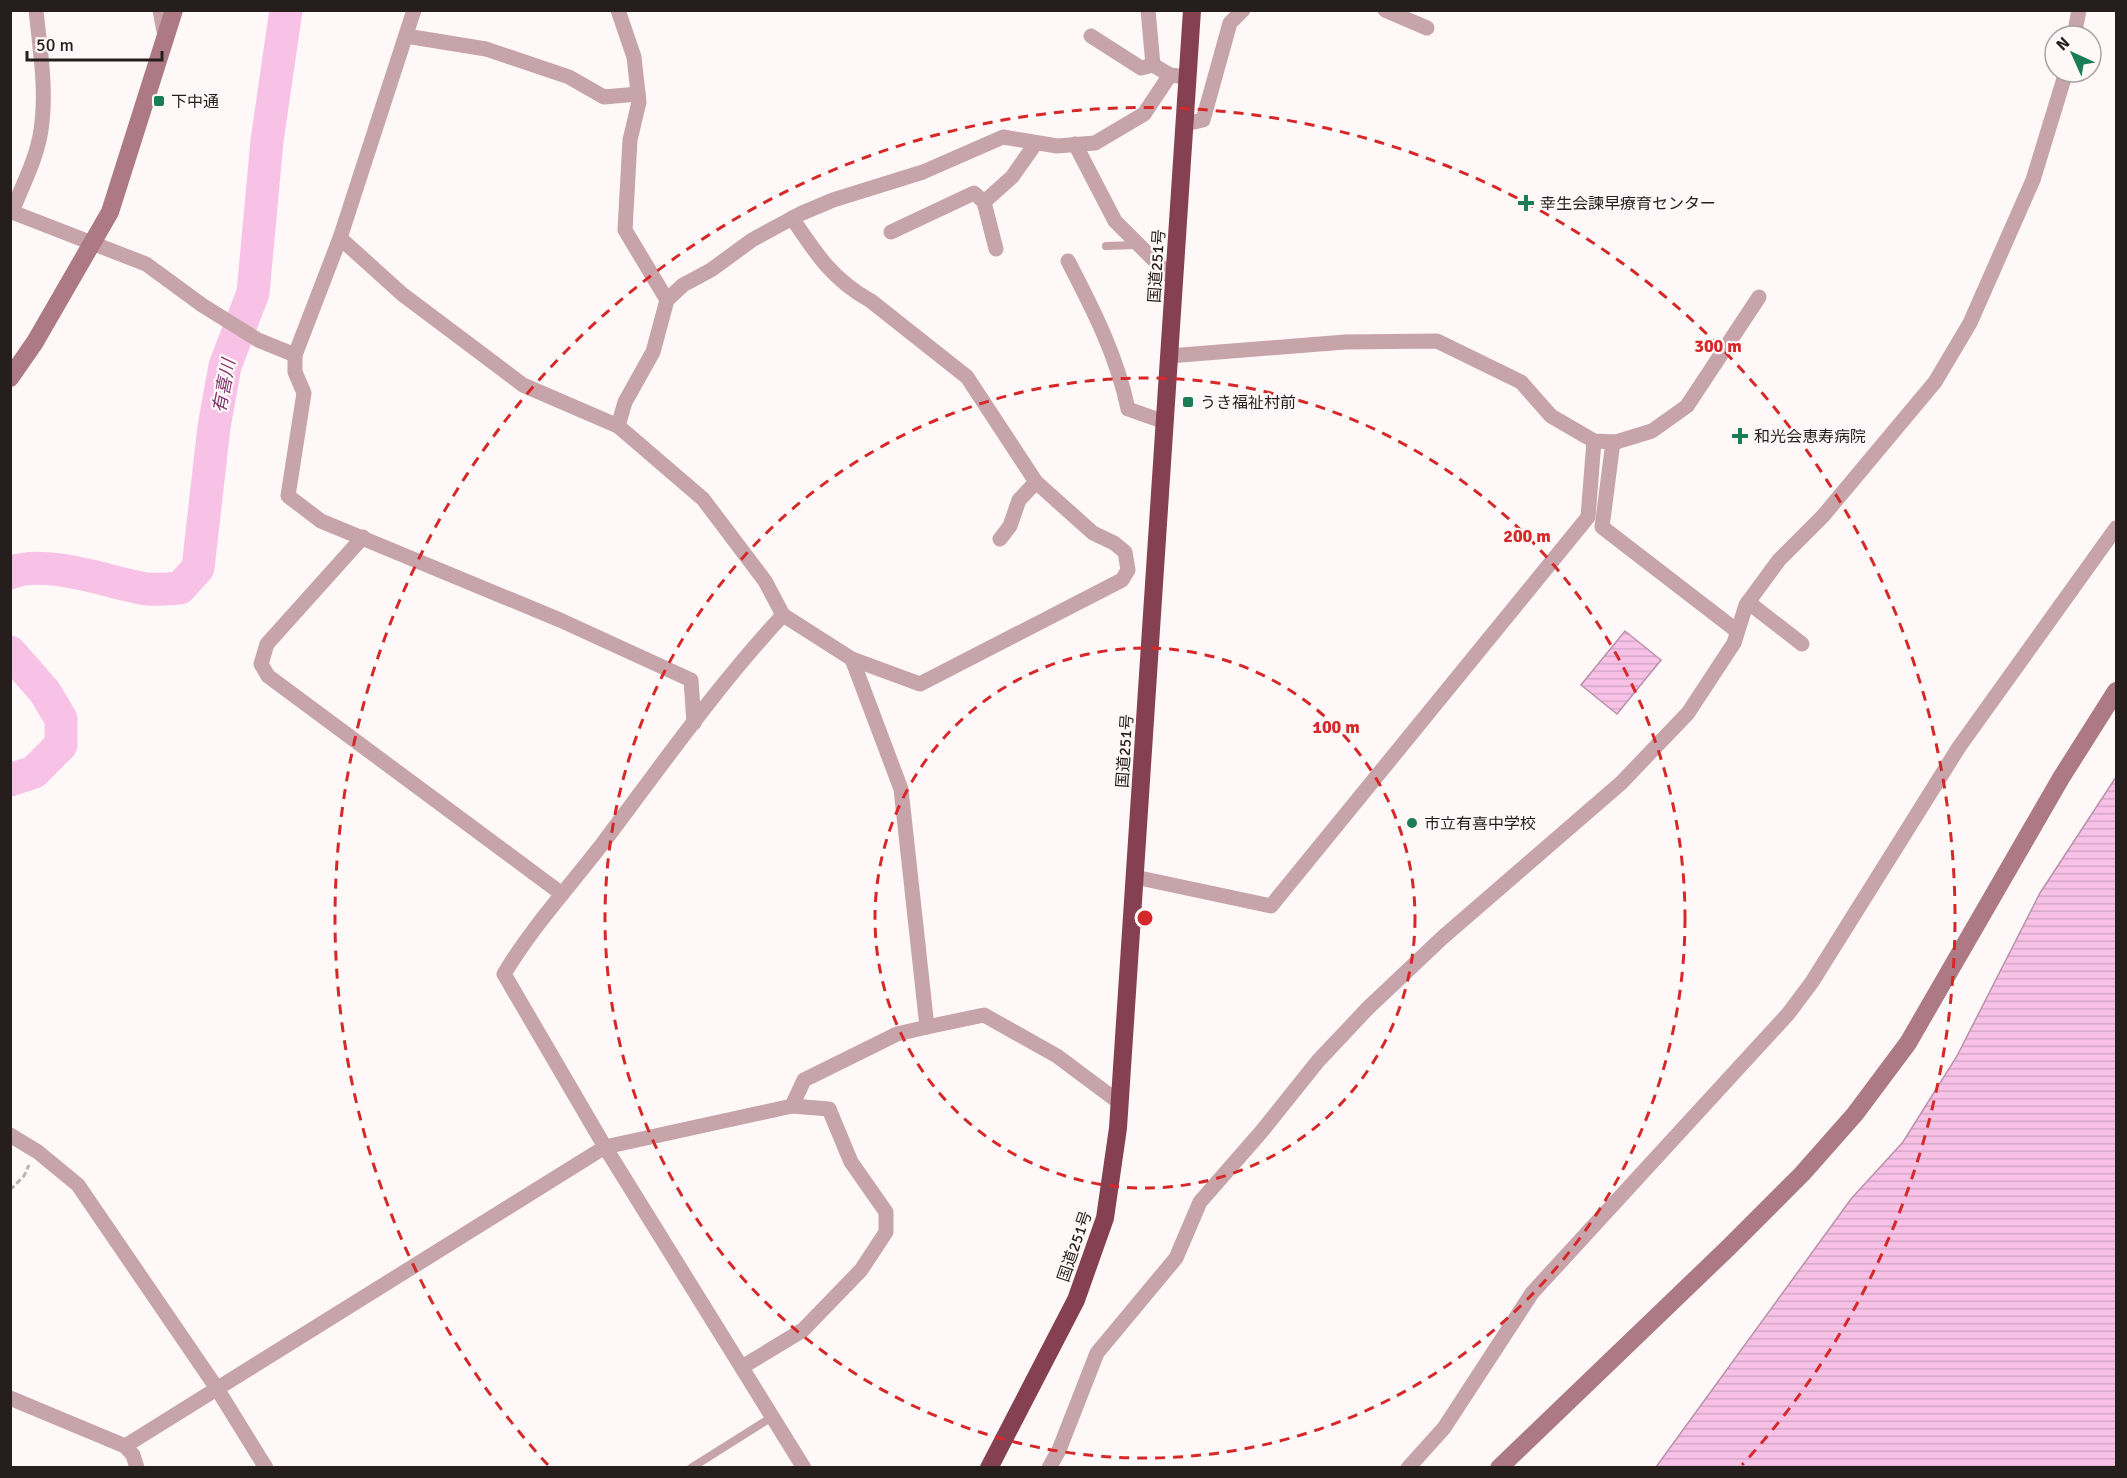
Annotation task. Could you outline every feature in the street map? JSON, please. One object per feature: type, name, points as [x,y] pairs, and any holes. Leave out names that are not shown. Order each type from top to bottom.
[{"type":"highway","name":"国道251号","points":[[989,1467],[1080,1290],[1105,1218],[1120,1104],[1192,10]]},
{"type":"street","points":[[36,10],[44,87],[41,130],[35,156],[11,213],[146,264],[202,305],[258,340],[294,355]]},
{"type":"street","points":[[160,10],[165,37]]},
{"type":"street","points":[[10,378],[35,342],[110,212],[174,10]]},
{"type":"street","points":[[414,10],[340,238],[294,355],[295,372],[304,393],[288,496],[321,521],[560,620],[691,680],[694,723]]},
{"type":"street","points":[[618,10],[634,57],[638,94],[630,140],[625,230],[667,300]]},
{"type":"street","points":[[1148,10],[1153,65]]},
{"type":"street","points":[[1185,124],[1203,120],[1230,23],[1243,10]]},
{"type":"street","points":[[1385,10],[1427,28]]},
{"type":"street","points":[[406,36],[486,49],[569,77],[604,97],[638,94]]},
{"type":"street","points":[[1091,36],[1141,68],[1153,65],[1170,75],[1188,77]]},
{"type":"street","points":[[618,426],[626,402],[653,352],[667,300],[683,285],[711,270],[752,240],[833,200],[923,172],[1004,137],[1057,146],[1095,143],[1144,114],[1170,75]]},
{"type":"street","points":[[1049,1467],[1059,1450],[1097,1353],[1176,1257],[1200,1202],[1262,1131],[1318,1061],[1368,1008],[1442,939],[1621,783],[1688,713],[1734,643],[1748,602],[1779,560],[1823,516],[1941,372],[1970,323],[2033,180],[2062,84]]},
{"type":"street","points":[[984,202],[1012,177],[1036,143]]},
{"type":"street","points":[[1075,144],[1115,221],[1136,245],[1174,281]]},
{"type":"street","points":[[891,232],[974,193],[984,202],[996,249]]},
{"type":"street","points":[[340,238],[402,294],[523,385],[618,426],[703,499],[765,581],[783,615],[852,659],[920,684],[1122,579],[1128,570],[1125,552],[1114,543],[1094,534],[1036,482],[967,377],[827,269],[792,219]]},
{"type":"street","points":[[1068,261],[1095,313],[1121,375],[1128,409],[1165,422]]},
{"type":"street","points":[[1169,357],[1345,342],[1437,341],[1521,382],[1551,416],[1594,441],[1613,442],[1652,431],[1687,405],[1759,297]]},
{"type":"street","points":[[1135,877],[1271,906],[1588,517],[1594,441]]},
{"type":"street","points":[[1613,442],[1602,527],[1737,631]]},
{"type":"street","points":[[1000,539],[1010,526],[1019,500],[1036,482]]},
{"type":"street","points":[[1408,1467],[1444,1428],[1532,1293],[1794,1006],[1854,917],[1959,747],[2116,528]]},
{"type":"street","points":[[363,537],[267,644],[261,664],[268,676],[562,894]]},
{"type":"street","points":[[1748,602],[1802,644]]},
{"type":"street","points":[[783,615],[694,723],[522,943],[504,974],[605,1147],[804,1467]]},
{"type":"street","points":[[852,659],[901,789],[927,1027]]},
{"type":"street","points":[[1499,1467],[1761,1215],[1855,1114],[1908,1043],[2061,778],[2116,691]]},
{"type":"street","points":[[792,1106],[804,1080],[897,1034],[984,1015],[1057,1056],[1120,1104]]},
{"type":"street","points":[[125,1446],[216,1387],[605,1147],[792,1106],[829,1109],[850,1162],[886,1212],[886,1232],[861,1270],[804,1330],[742,1367]]},
{"type":"street","points":[[10,1135],[33,1149],[78,1185],[216,1387],[266,1467]]},
{"type":"street","points":[[10,1398],[125,1446],[133,1455],[137,1467]]},
{"type":"lane","points":[[1106,246],[1136,245]]},
{"type":"lane","points":[[691,1467],[772,1417]]},
{"type":"path","points":[[10,1190],[24,1176],[33,1149]]},
{"type":"shaded area","points":[[1625,631],[1661,660],[1617,714],[1581,685]]},
{"type":"shaded area","points":[[2116,777],[2116,1467],[1656,1467],[1851,1199],[1903,1142],[1957,1056],[2040,893]]},
{"type":"waterway","name":"有喜川","points":[[10,573],[41,568],[78,573],[147,589],[159,589],[180,588],[198,568],[214,427],[225,366],[253,293],[267,141],[286,10]]},
{"type":"waterway","name":"有喜川","points":[[10,652],[45,692],[61,719],[61,745],[34,772],[10,780]]},
{"type":"place","name":"下中通","points":[[159,101]]},
{"type":"place","name":"幸生会諫早療育センター","points":[[1526,203]]},
{"type":"place","name":"うき福祉村前","points":[[1188,402]]},
{"type":"place","name":"和光会恵寿病院","points":[[1740,436]]},
{"type":"place","name":"市立有喜中学校","points":[[1412,823]]}]
